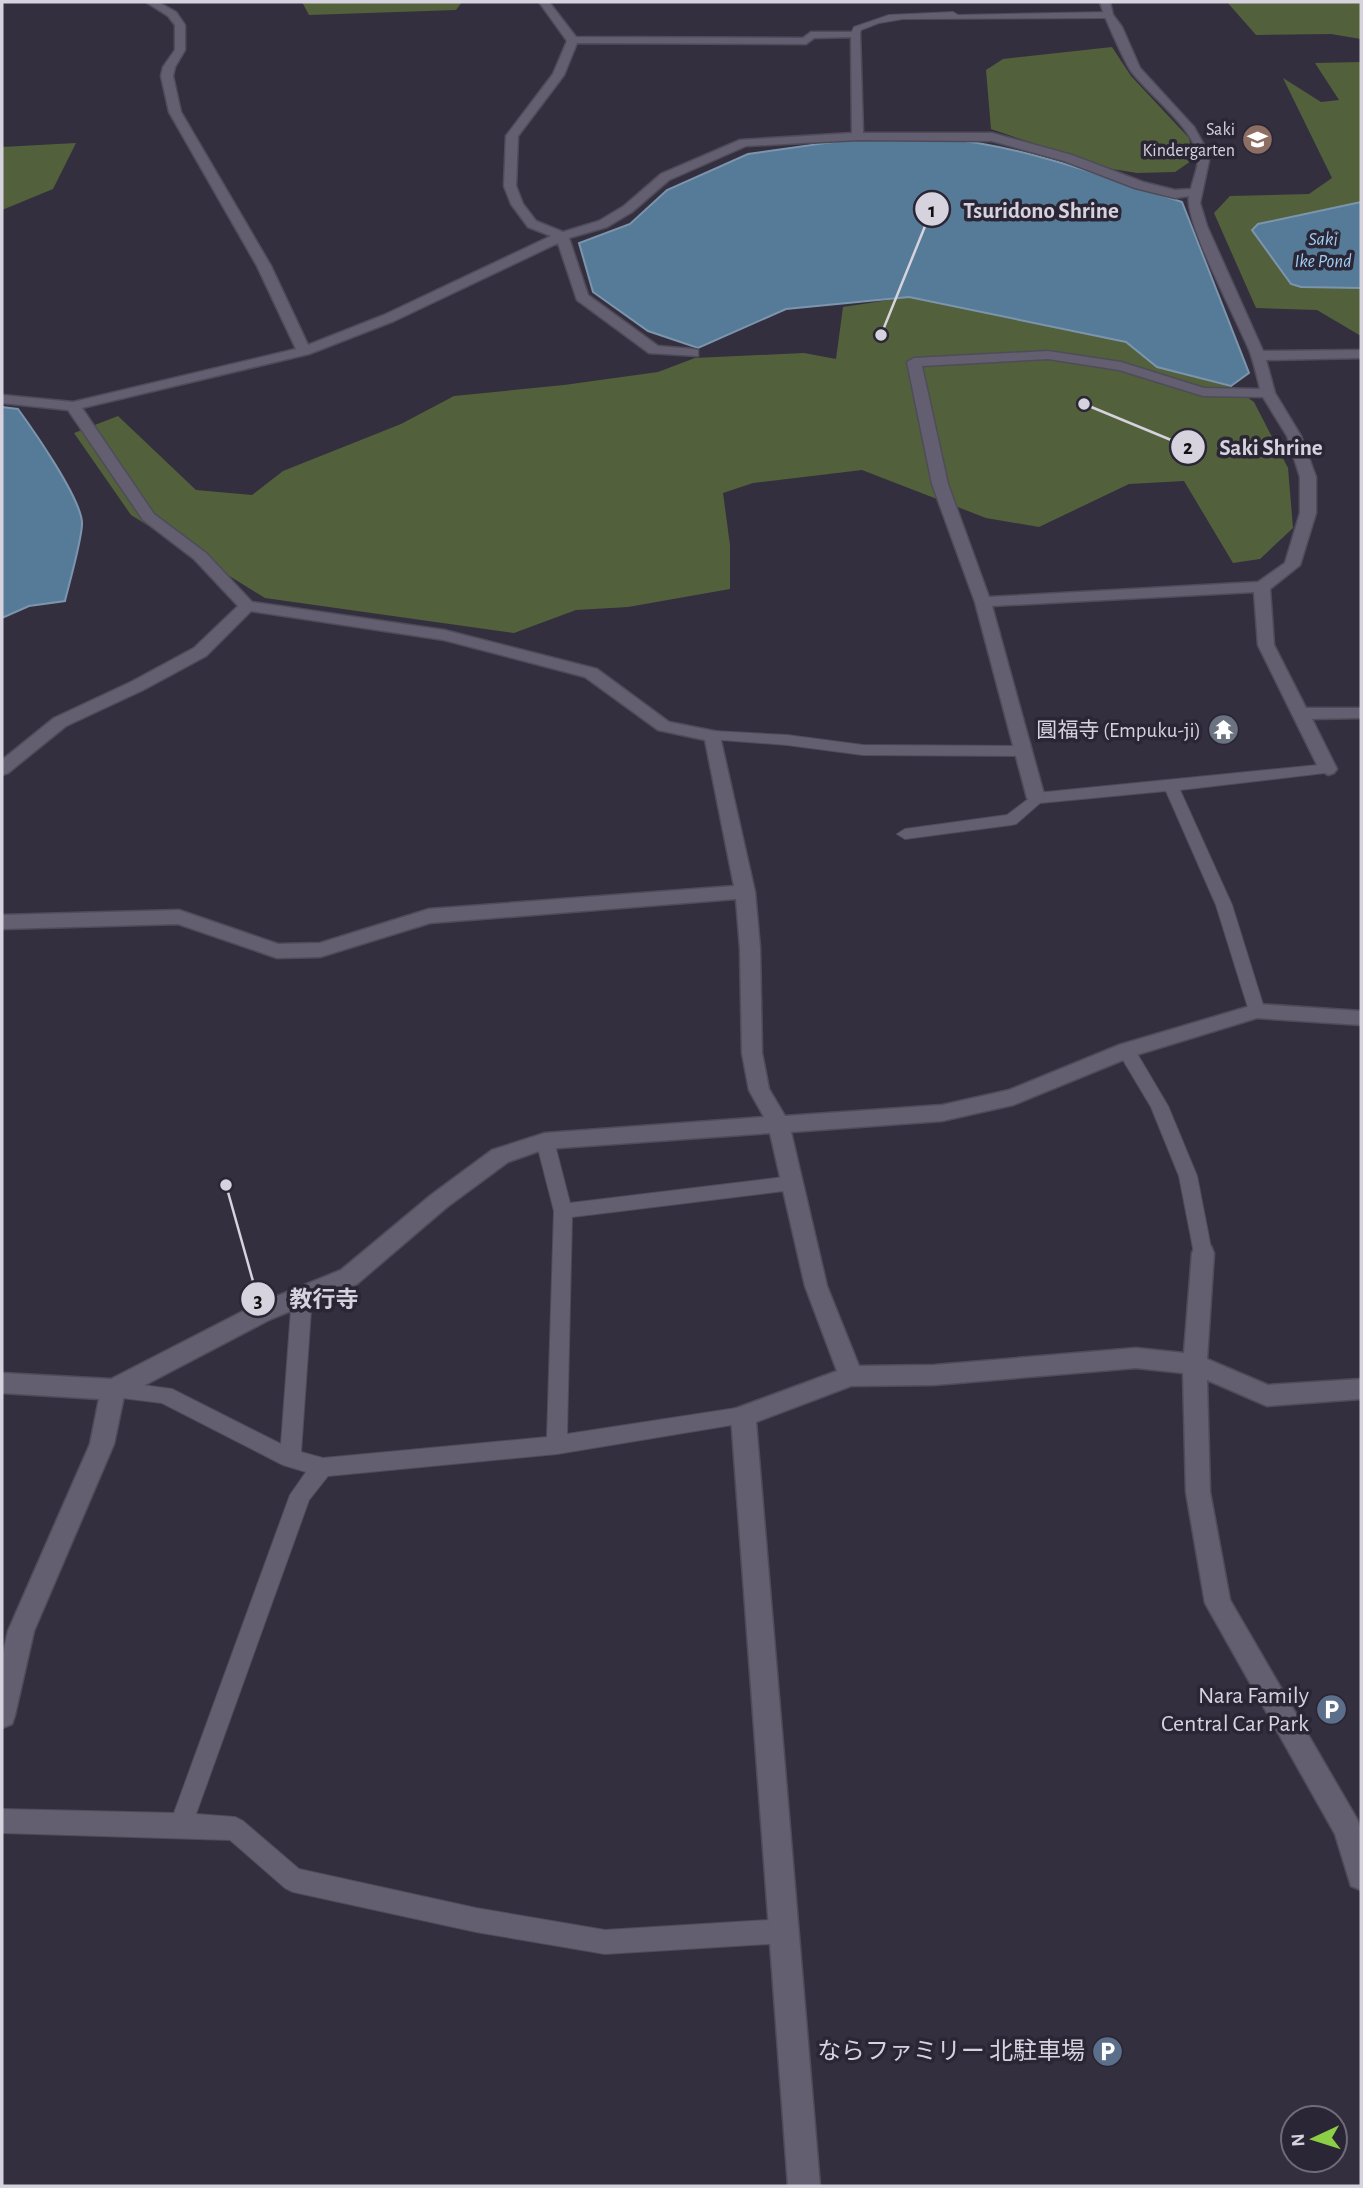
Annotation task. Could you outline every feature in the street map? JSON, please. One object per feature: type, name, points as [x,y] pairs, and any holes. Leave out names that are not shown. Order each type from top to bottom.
[{"type":"street","points":[[150,2],[172,13],[180,25],[180,50],[169,67],[167,76],[175,111],[264,266],[304,351]]},
{"type":"street","points":[[544,2],[573,40],[806,41],[811,35],[856,34],[858,77],[853,108],[858,136]]},
{"type":"street","points":[[983,602],[1262,587],[1292,565],[1308,513],[1308,477],[1294,436],[1268,393],[1258,355],[1201,226],[1194,203],[1195,192],[1202,176],[1204,156],[1190,129],[1175,110],[1135,69],[1117,27],[1108,15],[1105,2]]},
{"type":"street","points":[[573,40],[558,75],[512,136],[510,186],[517,204],[532,223],[562,236],[582,297],[654,350],[693,353]]},
{"type":"street","points":[[2,399],[73,406],[304,351],[389,318],[562,236],[603,225],[628,209],[665,177],[744,143],[858,136],[992,137],[1068,158],[1139,185],[1175,194],[1195,192]]},
{"type":"street","points":[[1258,355],[1289,357],[1361,354]]},
{"type":"street","points":[[1036,798],[983,602],[940,484],[914,362],[1048,355],[1121,366],[1203,392],[1268,393]]},
{"type":"street","points":[[73,406],[148,517],[200,556],[247,606],[444,635],[590,673],[664,726],[713,736],[745,892],[750,948],[752,1054],[759,1090],[779,1125],[816,1286],[851,1376]]},
{"type":"street","points":[[1262,587],[1266,645],[1328,769]]},
{"type":"street","points":[[2,769],[60,722],[201,652],[247,606]]},
{"type":"street","points":[[1299,714],[1361,713]]},
{"type":"street","points":[[2,922],[179,916],[277,951],[320,950],[429,916],[745,892]]},
{"type":"street","points":[[2,1383],[113,1390],[263,1312],[349,1277],[439,1200],[500,1156],[545,1141],[943,1113],[1013,1097],[1126,1049],[1257,1010],[1361,1018]]},
{"type":"street","points":[[1203,1253],[1195,1364],[1198,1492],[1218,1603],[1347,1829],[1361,1875]]},
{"type":"street","points":[[804,2186],[743,1416],[851,1376],[934,1375],[1136,1357],[1195,1364],[1267,1396],[1361,1389]]},
{"type":"street","points":[[2,1715],[21,1631],[102,1444],[113,1390]]},
{"type":"lane","points":[[944,2],[956,18],[1108,15]]},
{"type":"lane","points":[[856,34],[861,26],[876,20],[953,15]]},
{"type":"lane","points":[[713,736],[787,740],[863,750],[1023,751]]},
{"type":"lane","points":[[905,834],[1011,820],[1036,798],[1328,769]]},
{"type":"lane","points":[[1171,786],[1224,905],[1257,1010]]},
{"type":"lane","points":[[1126,1049],[1159,1106],[1188,1176],[1203,1253]]},
{"type":"lane","points":[[545,1141],[563,1210],[557,1445]]},
{"type":"lane","points":[[563,1210],[792,1183]]},
{"type":"lane","points":[[290,1459],[302,1296]]},
{"type":"lane","points":[[113,1390],[165,1395],[290,1459],[324,1467],[557,1445],[743,1416]]},
{"type":"lane","points":[[181,1825],[300,1495],[324,1467]]},
{"type":"lane","points":[[2,1821],[181,1825],[235,1829],[293,1880],[477,1920],[604,1942],[785,1931]]},
{"type":"green space","points":[[302,2],[462,2],[456,10],[309,15]]},
{"type":"green space","points":[[1227,2],[1361,2],[1361,39],[1331,34],[1256,35]]},
{"type":"green space","points":[[1112,47],[1131,76],[1189,138],[1194,159],[1175,172],[1137,173],[1106,168],[991,129],[986,70],[1003,59]]},
{"type":"green space","points":[[1361,62],[1361,336],[1317,310],[1256,308],[1214,213],[1230,196],[1309,194],[1332,178],[1283,78],[1321,102],[1339,100],[1315,63]]},
{"type":"green space","points":[[76,143],[53,189],[2,210],[2,147]]},
{"type":"green space","points":[[909,297],[1126,342],[1157,367],[1231,386],[1254,402],[1288,468],[1293,528],[1260,559],[1233,563],[1184,481],[1129,484],[1039,527],[986,518],[862,470],[753,483],[723,493],[730,545],[730,589],[628,607],[576,610],[514,633],[265,598],[131,515],[74,433],[118,416],[196,490],[252,495],[283,471],[401,424],[454,396],[658,372],[695,358],[804,353],[836,359],[843,307]]},
{"type":"water","points":[[938,138],[1031,154],[1182,202],[1249,373],[1231,386],[1157,367],[1126,342],[909,297],[786,309],[698,348],[648,331],[593,292],[579,243],[630,224],[667,190],[748,154],[847,140]]},
{"type":"water","name":"Saki Ike Pond","points":[[1361,202],[1361,288],[1301,287],[1291,284],[1252,230],[1258,224]]},
{"type":"water","points":[[2,407],[18,409],[45,448],[73,497],[82,529],[65,601],[29,606],[2,618]]},
{"type":"place","name":"Saki Kindergarten","points":[[1258,139]]},
{"type":"place","name":"Tsuridono Shrine","points":[[881,335]]},
{"type":"place","name":"Saki Shrine","points":[[1084,404]]},
{"type":"place","name":"圓福寺 (Empuku-ji)","points":[[1224,730]]},
{"type":"place","name":"教行寺","points":[[226,1185]]},
{"type":"place","name":"Nara Family Central Car Park","points":[[1332,1709]]},
{"type":"place","name":"ならファミリー 北駐車場","points":[[1108,2051]]}]
